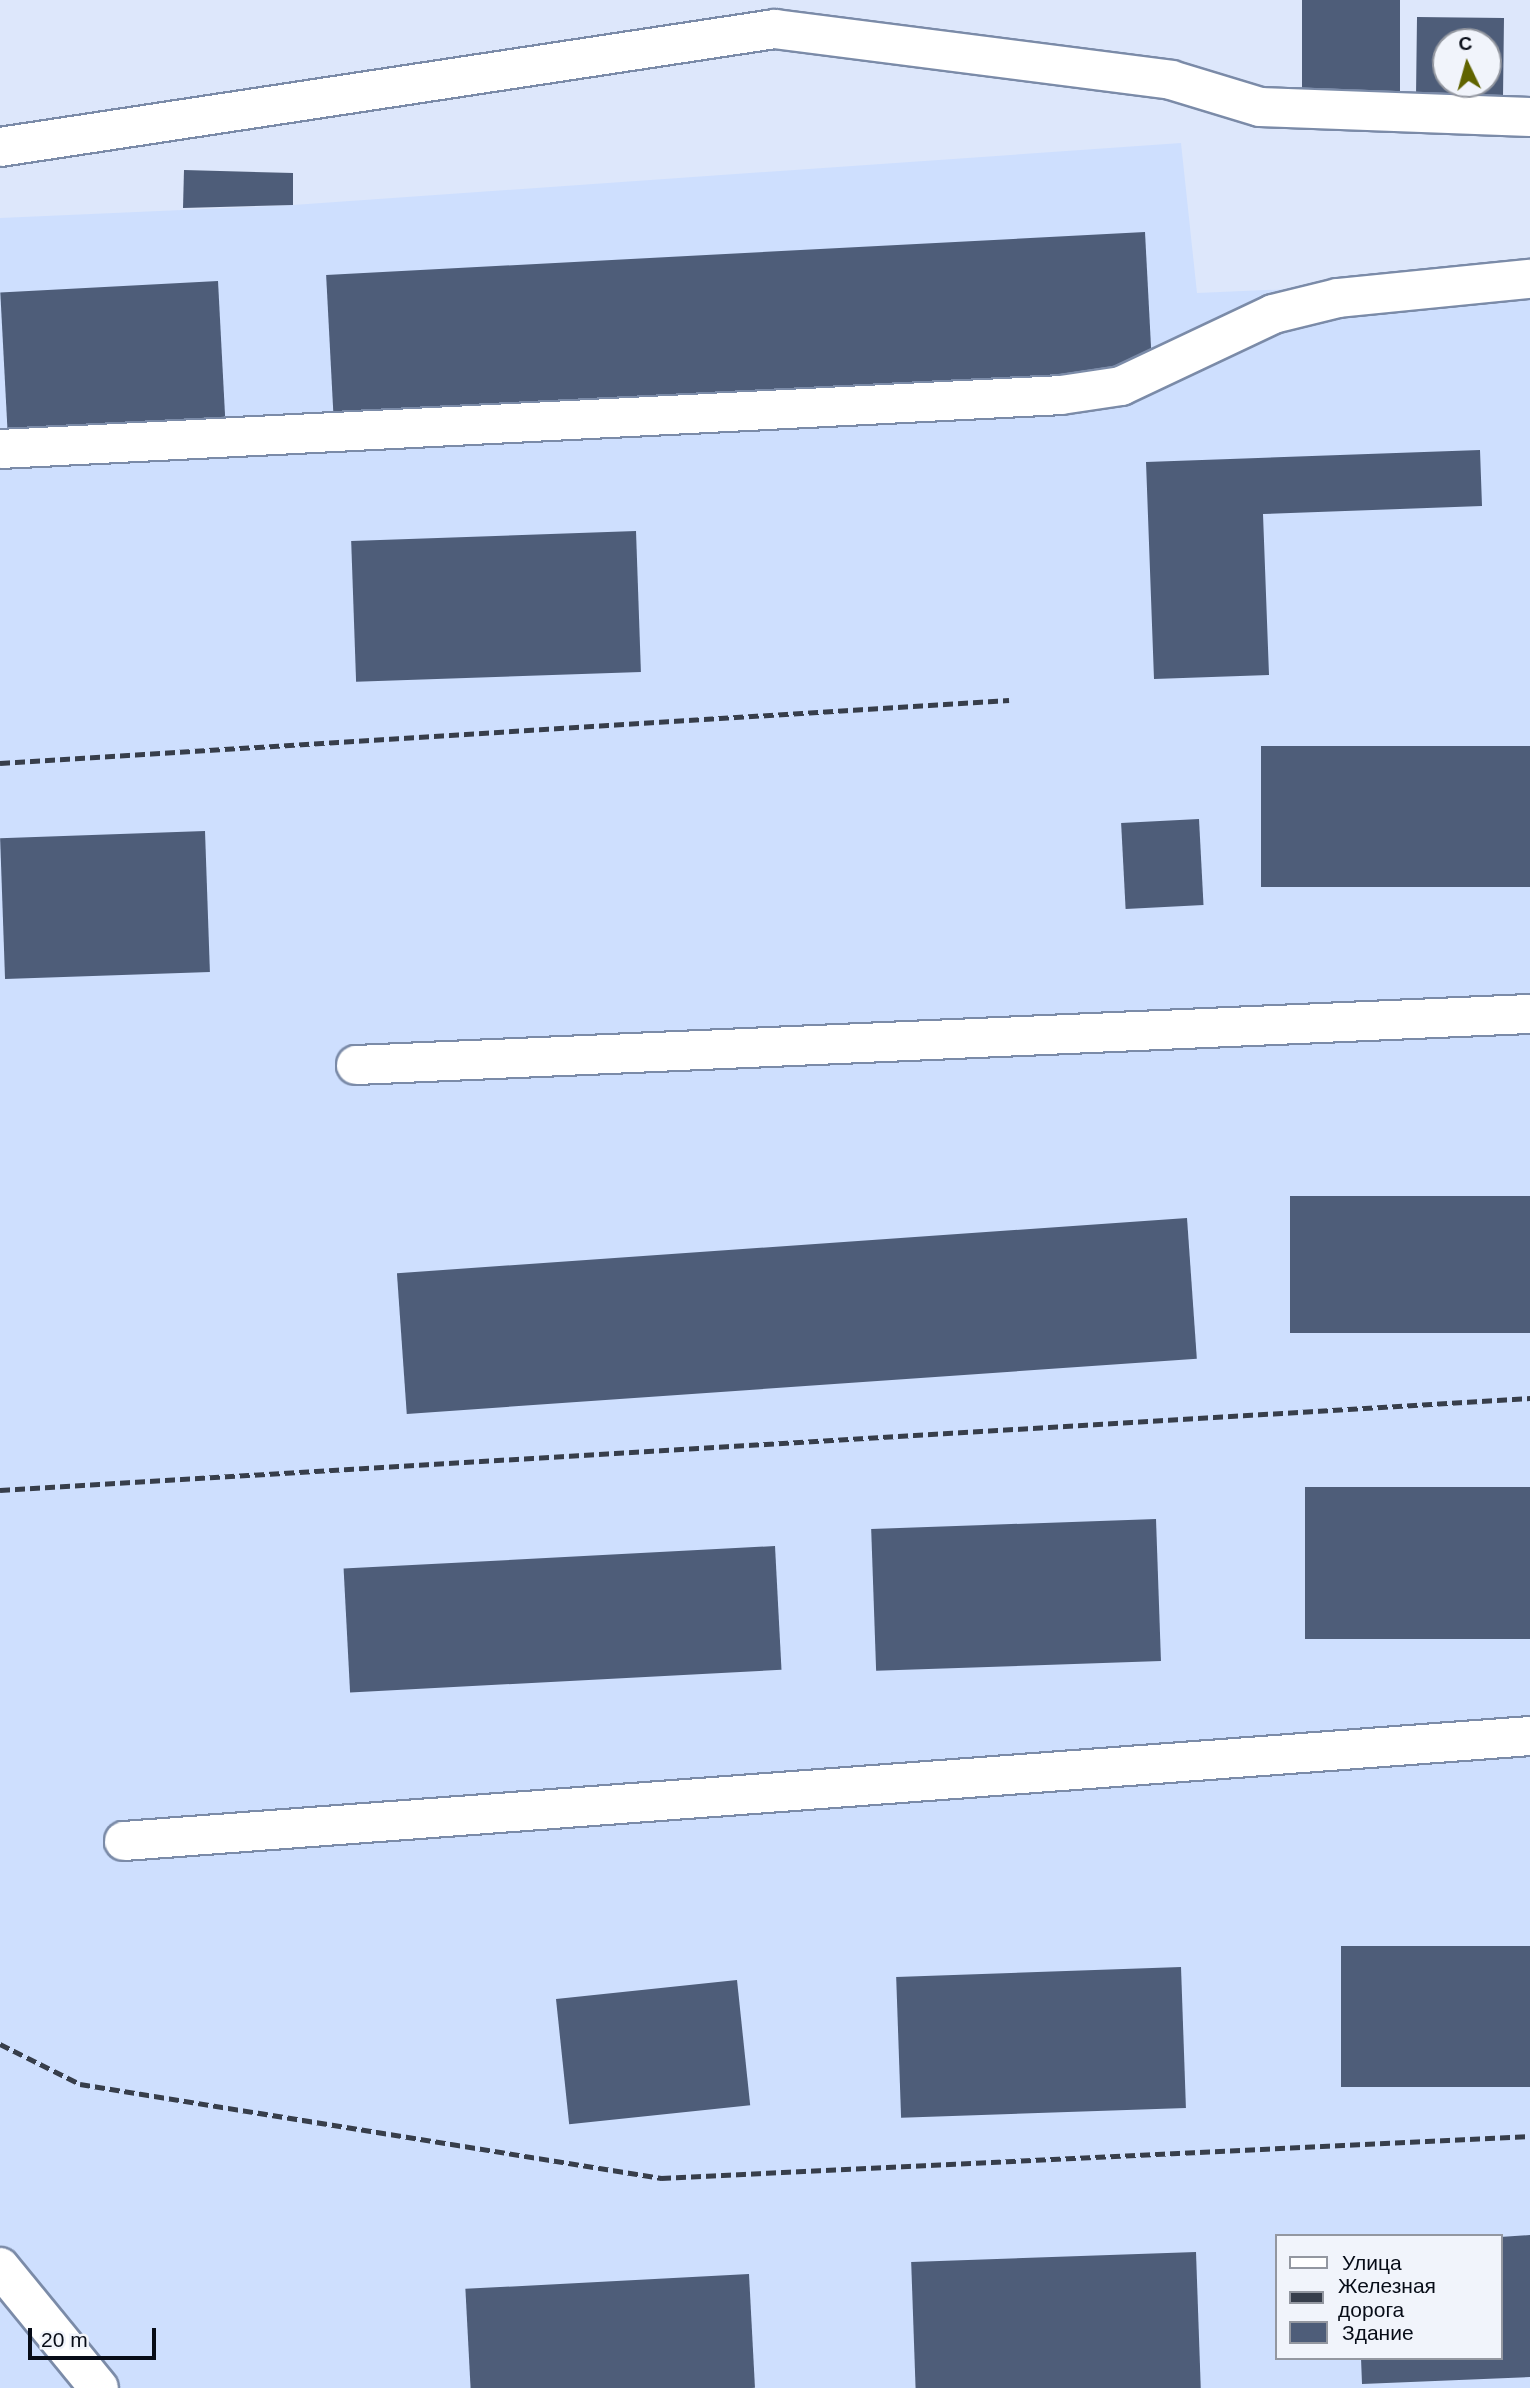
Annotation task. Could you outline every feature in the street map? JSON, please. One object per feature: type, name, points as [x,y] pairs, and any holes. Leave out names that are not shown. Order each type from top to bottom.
[{"type":"street","points":[[0,147],[775,29],[1171,80],[1260,107],[1530,117]]},
{"type":"street","points":[[0,449],[1061,395],[1121,386],[1273,314],[1338,298],[1530,279]]},
{"type":"street","points":[[356,1065],[1530,1014]]},
{"type":"street","points":[[124,1841],[1530,1736]]},
{"type":"street","points":[[0,2267],[99,2388]]},
{"type":"shaded area","points":[[1181,143],[1197,293],[1530,279],[1530,2388],[0,2388],[0,218],[293,205]]},
{"type":"building","points":[[1302,0],[1400,0],[1400,92],[1302,92]]},
{"type":"building","points":[[1417,17],[1504,18],[1503,97],[1502,28],[1432,28],[1432,96],[1416,96]]},
{"type":"building","points":[[184,170],[293,173],[293,205],[183,208]]},
{"type":"building","points":[[1145,232],[1152,371],[333,414],[326,275]]},
{"type":"building","points":[[218,281],[225,417],[7,428],[0,292]]},
{"type":"building","points":[[1480,450],[1482,506],[1263,514],[1269,675],[1154,679],[1146,462]]},
{"type":"building","points":[[636,531],[641,672],[356,682],[351,541]]},
{"type":"building","points":[[1261,746],[1530,746],[1530,887],[1261,887]]},
{"type":"building","points":[[1199,819],[1204,905],[1126,909],[1121,823]]},
{"type":"building","points":[[205,831],[210,972],[5,979],[0,838]]},
{"type":"building","points":[[1290,1196],[1530,1196],[1530,1333],[1290,1333]]},
{"type":"building","points":[[1187,1218],[1197,1359],[407,1414],[397,1273]]},
{"type":"building","points":[[1305,1487],[1530,1487],[1530,1639],[1305,1639]]},
{"type":"building","points":[[1156,1519],[1161,1661],[876,1671],[871,1529]]},
{"type":"building","points":[[775,1546],[781,1670],[350,1692],[344,1569]]},
{"type":"building","points":[[1341,1946],[1530,1946],[1530,2087],[1341,2087]]},
{"type":"building","points":[[1181,1967],[1186,2108],[901,2118],[896,1977]]},
{"type":"building","points":[[737,1980],[750,2105],[569,2124],[556,1999]]},
{"type":"building","points":[[1530,2235],[1530,2377],[1362,2384],[1361,2360],[1502,2360],[1502,2237]]},
{"type":"building","points":[[1196,2252],[1201,2388],[916,2388],[911,2262]]},
{"type":"building","points":[[749,2274],[755,2388],[471,2388],[465,2289]]},
{"type":"railway","points":[[0,763],[1009,700]]},
{"type":"railway","points":[[0,1490],[1530,1398]]},
{"type":"railway","points":[[0,2044],[80,2084],[661,2178],[1530,2136]]}]
